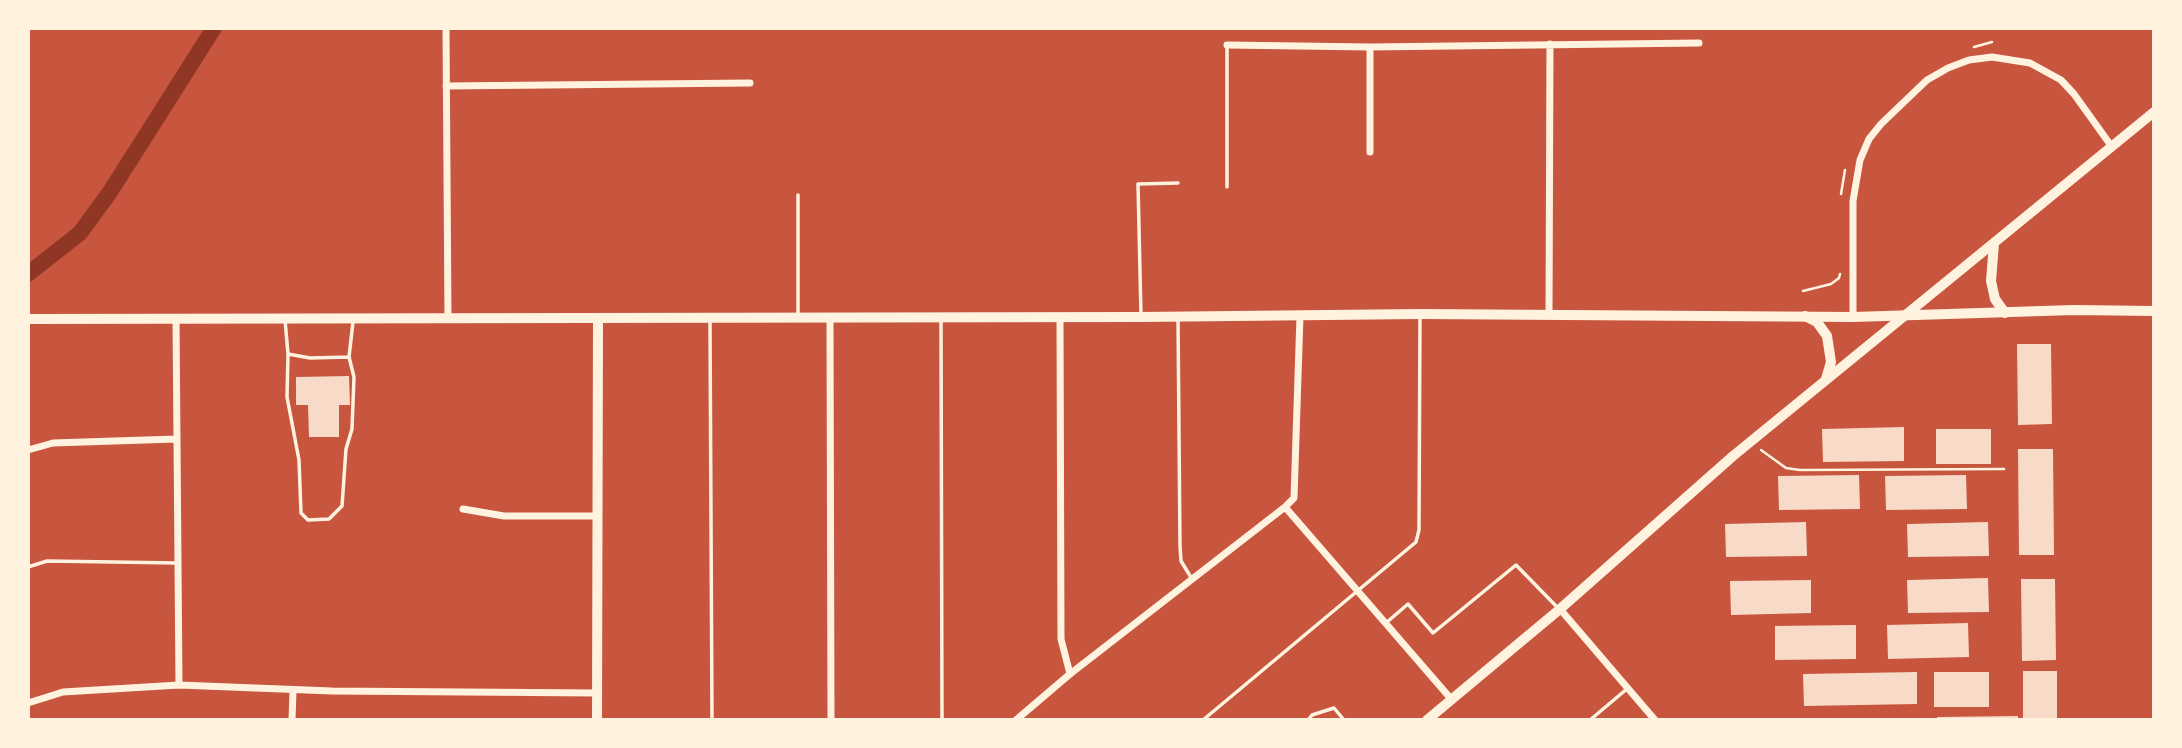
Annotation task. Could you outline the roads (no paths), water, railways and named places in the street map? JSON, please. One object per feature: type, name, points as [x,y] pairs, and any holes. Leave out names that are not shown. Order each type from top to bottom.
[{"type":"main road","points":[[1427,720],[1560,609],[1750,442],[2154,112]]},
{"type":"main road","points":[[1994,243],[1991,281],[1994,299],[2004,313]]},
{"type":"main road","points":[[1805,316],[1817,322],[1827,336],[1831,362],[1826,379]]},
{"type":"street","points":[[446,28],[447,319]]},
{"type":"street","points":[[1227,45],[1370,47],[1699,43]]},
{"type":"street","points":[[1549,315],[1550,44]]},
{"type":"street","points":[[1370,47],[1370,152]]},
{"type":"street","points":[[1853,317],[1853,201],[1860,160],[1869,139],[1881,124],[1927,80],[1969,60],[1992,57],[2030,63],[2061,80],[2112,147]]},
{"type":"street","points":[[446,86],[750,83]]},
{"type":"street","points":[[28,319],[353,320],[1420,314],[1853,317],[2154,312]]},
{"type":"street","points":[[1016,720],[1070,674],[1294,498],[1300,316]]},
{"type":"street","points":[[830,317],[831,720]]},
{"type":"street","points":[[1059,317],[1060,639],[1070,674]]},
{"type":"street","points":[[176,318],[179,685]]},
{"type":"street","points":[[597,720],[598,318]]},
{"type":"street","points":[[28,450],[53,443],[176,439]]},
{"type":"street","points":[[1285,507],[1451,700]]},
{"type":"street","points":[[463,509],[504,516],[598,516]]},
{"type":"street","points":[[1560,609],[1655,720]]},
{"type":"street","points":[[28,703],[63,692],[179,685],[293,691],[597,693]]},
{"type":"street","points":[[292,720],[293,691]]},
{"type":"lane","points":[[1227,45],[1227,187]]},
{"type":"lane","points":[[1141,317],[1138,184],[1178,183]]},
{"type":"lane","points":[[798,317],[799,195]]},
{"type":"lane","points":[[1203,720],[1416,542],[1419,530],[1420,314]]},
{"type":"lane","points":[[710,317],[712,720]]},
{"type":"lane","points":[[941,317],[942,720]]},
{"type":"lane","points":[[1178,317],[1180,546],[1181,561],[1192,579]]},
{"type":"lane","points":[[285,319],[288,354],[287,397],[299,460],[301,513],[308,520],[329,519],[342,506],[346,449],[352,429],[354,377],[349,357],[353,320]]},
{"type":"lane","points":[[288,354],[310,358],[349,357]]},
{"type":"lane","points":[[28,567],[47,561],[177,563]]},
{"type":"lane","points":[[1385,623],[1408,604],[1433,633],[1516,565],[1560,609]]},
{"type":"lane","points":[[1590,720],[1628,688]]},
{"type":"lane","points":[[1308,720],[1312,715],[1334,708],[1345,720]]},
{"type":"waterway","points":[[28,274],[80,233],[110,192],[214,28]]}]
